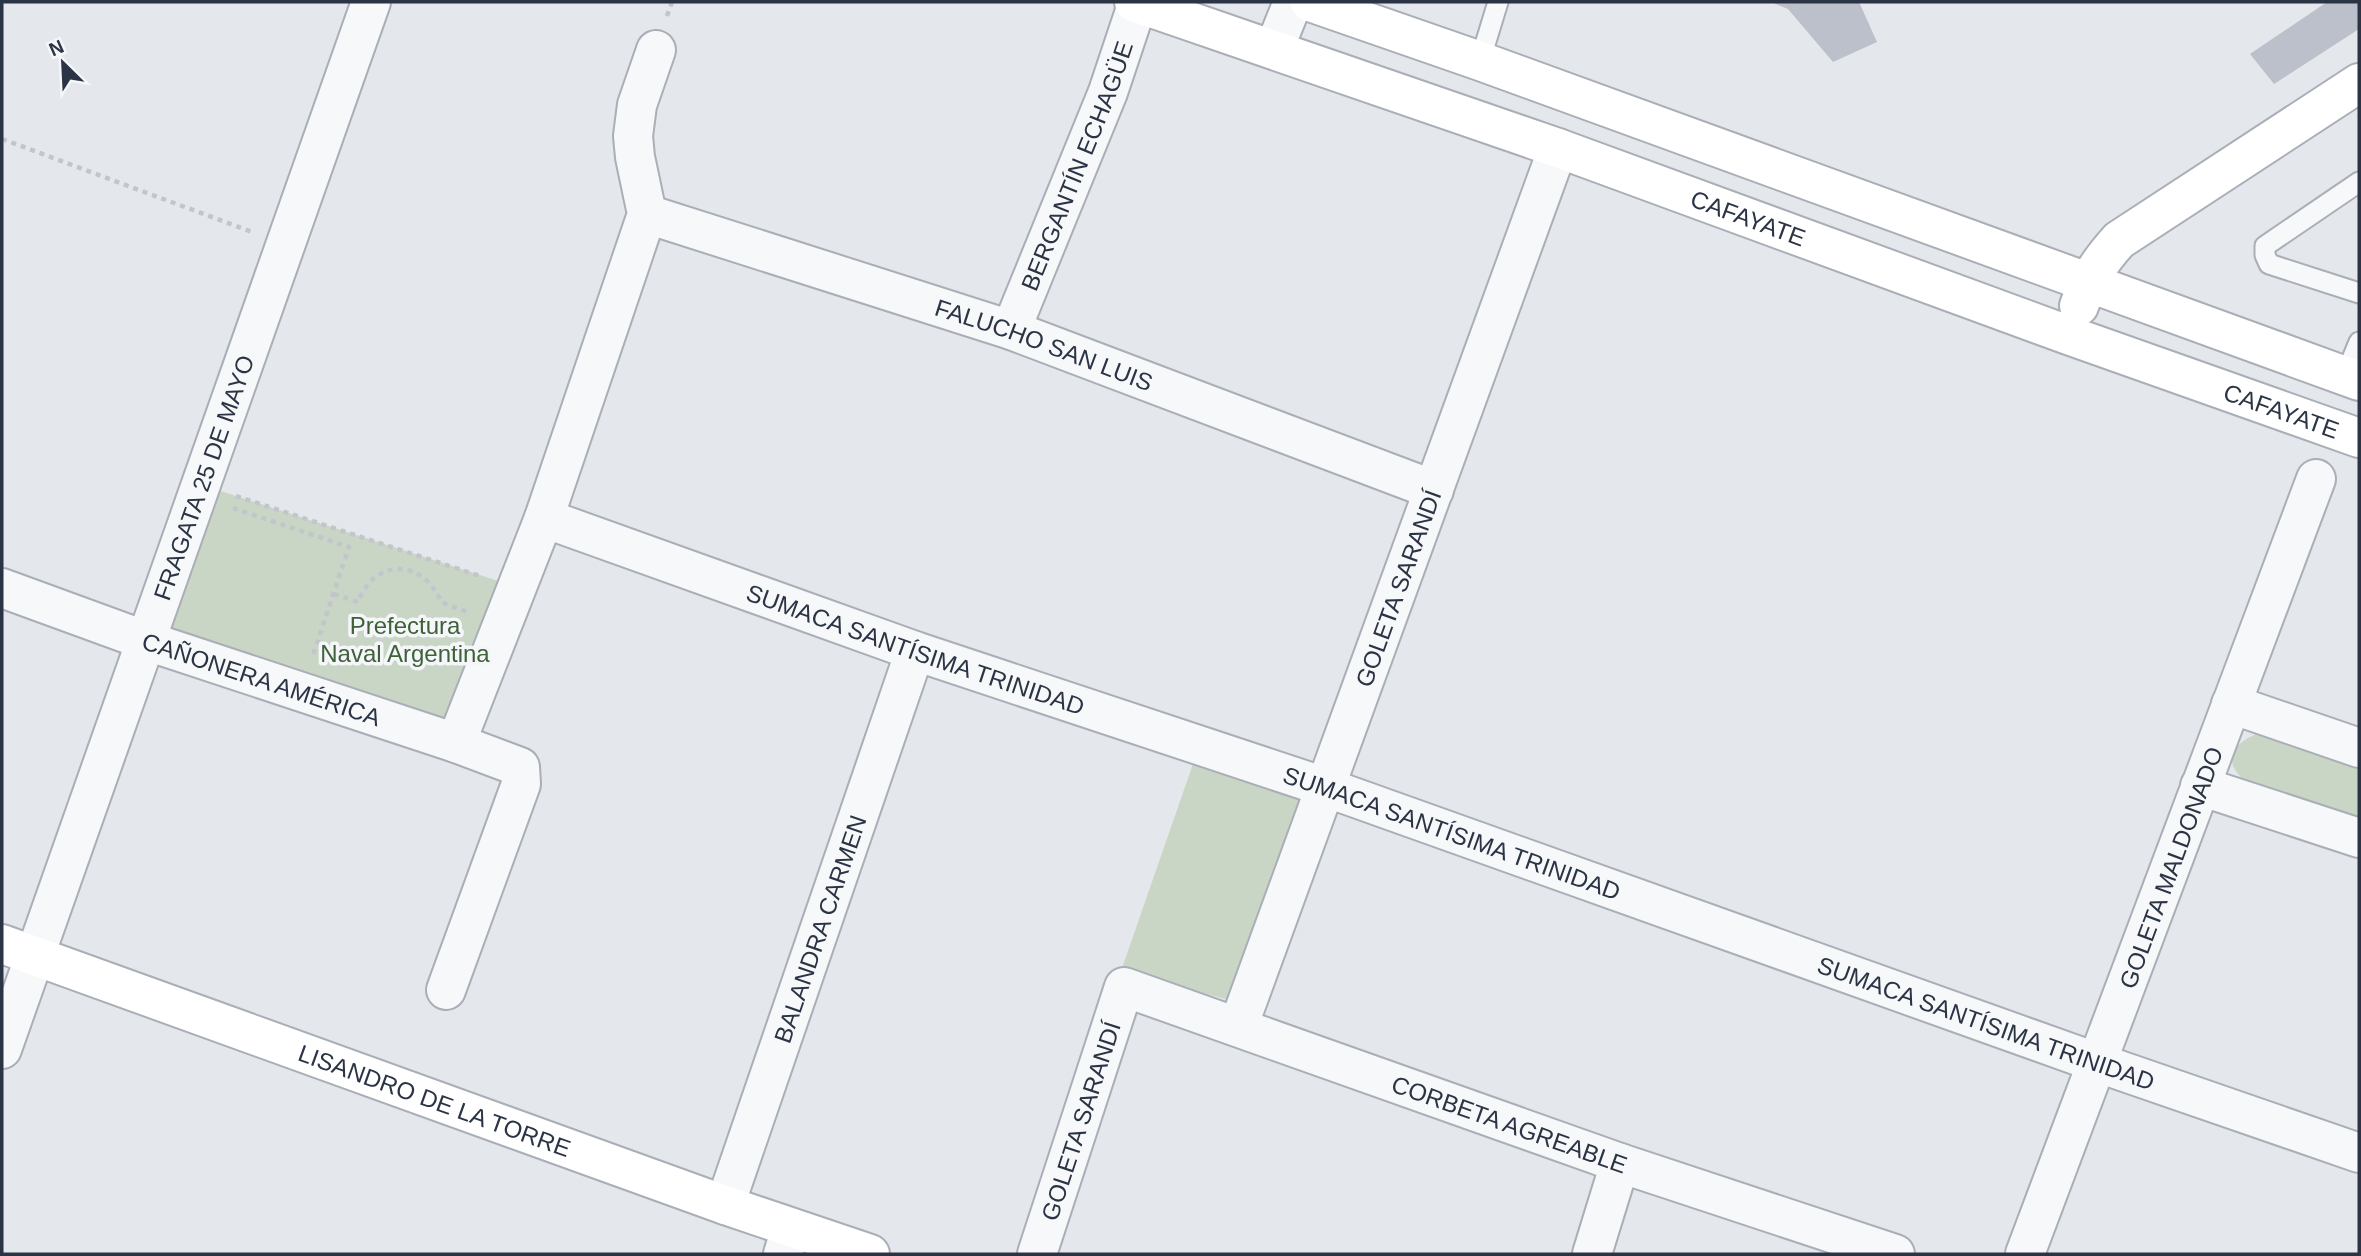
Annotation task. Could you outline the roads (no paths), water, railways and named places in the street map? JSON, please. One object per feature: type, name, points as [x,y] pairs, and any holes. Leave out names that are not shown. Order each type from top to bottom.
[{"type":"street","name":"FRAGATA 25 DE MAYO","points":[[2,1049],[18,950],[147,641],[371,2]]},
{"type":"street","name":"CAFAYATE","points":[[1136,2],[1558,148],[2068,335],[2359,438]]},
{"type":"street","name":"BERGANTÍN ECHAGÜE","points":[[1011,330],[1108,92],[1136,2]]},
{"type":"street","points":[[1274,49],[1293,2]]},
{"type":"street","points":[[1310,2],[1480,61],[2087,284],[2355,367]]},
{"type":"street","points":[[456,743],[544,518],[647,214],[633,136],[637,105],[656,50]]},
{"type":"street","points":[[2068,335],[2098,263],[2119,240],[2359,83]]},
{"type":"street","name":"GOLETA SARANDÍ","points":[[1238,1027],[1558,148]]},
{"type":"street","name":"FALUCHO SAN LUIS","points":[[647,214],[1011,330],[1434,490]]},
{"type":"street","name":"GOLETA MALDONADO","points":[[2025,1254],[2316,480]]},
{"type":"street","name":"SUMACA SANTÍSIMA TRINIDAD","points":[[544,518],[915,651],[1325,788],[2359,1153]]},
{"type":"street","name":"CAÑONERA AMÉRICA","points":[[2,589],[520,767],[521,784],[446,990]]},
{"type":"street","name":"BALANDRA CARMEN","points":[[725,1205],[915,651]]},
{"type":"street","points":[[2231,704],[2359,747]]},
{"type":"street","points":[[2200,786],[2359,838]]},
{"type":"street","name":"LISANDRO DE LA TORRE","points":[[18,950],[725,1205],[787,1241],[870,1254]]},
{"type":"street","name":"GOLETA SARANDÍ","points":[[1037,1254],[1124,987]]},
{"type":"street","name":"CORBETA AGREABLE","points":[[1124,987],[1620,1163],[1895,1254]]},
{"type":"street","points":[[1592,1254],[1620,1163]]},
{"type":"lane","points":[[1480,61],[1498,2]]},
{"type":"lane","points":[[2359,182],[2265,246],[2264,255],[2269,264],[2359,293]]},
{"type":"park label","name":"Prefectura Naval Argentina","points":[[405,639]]}]
